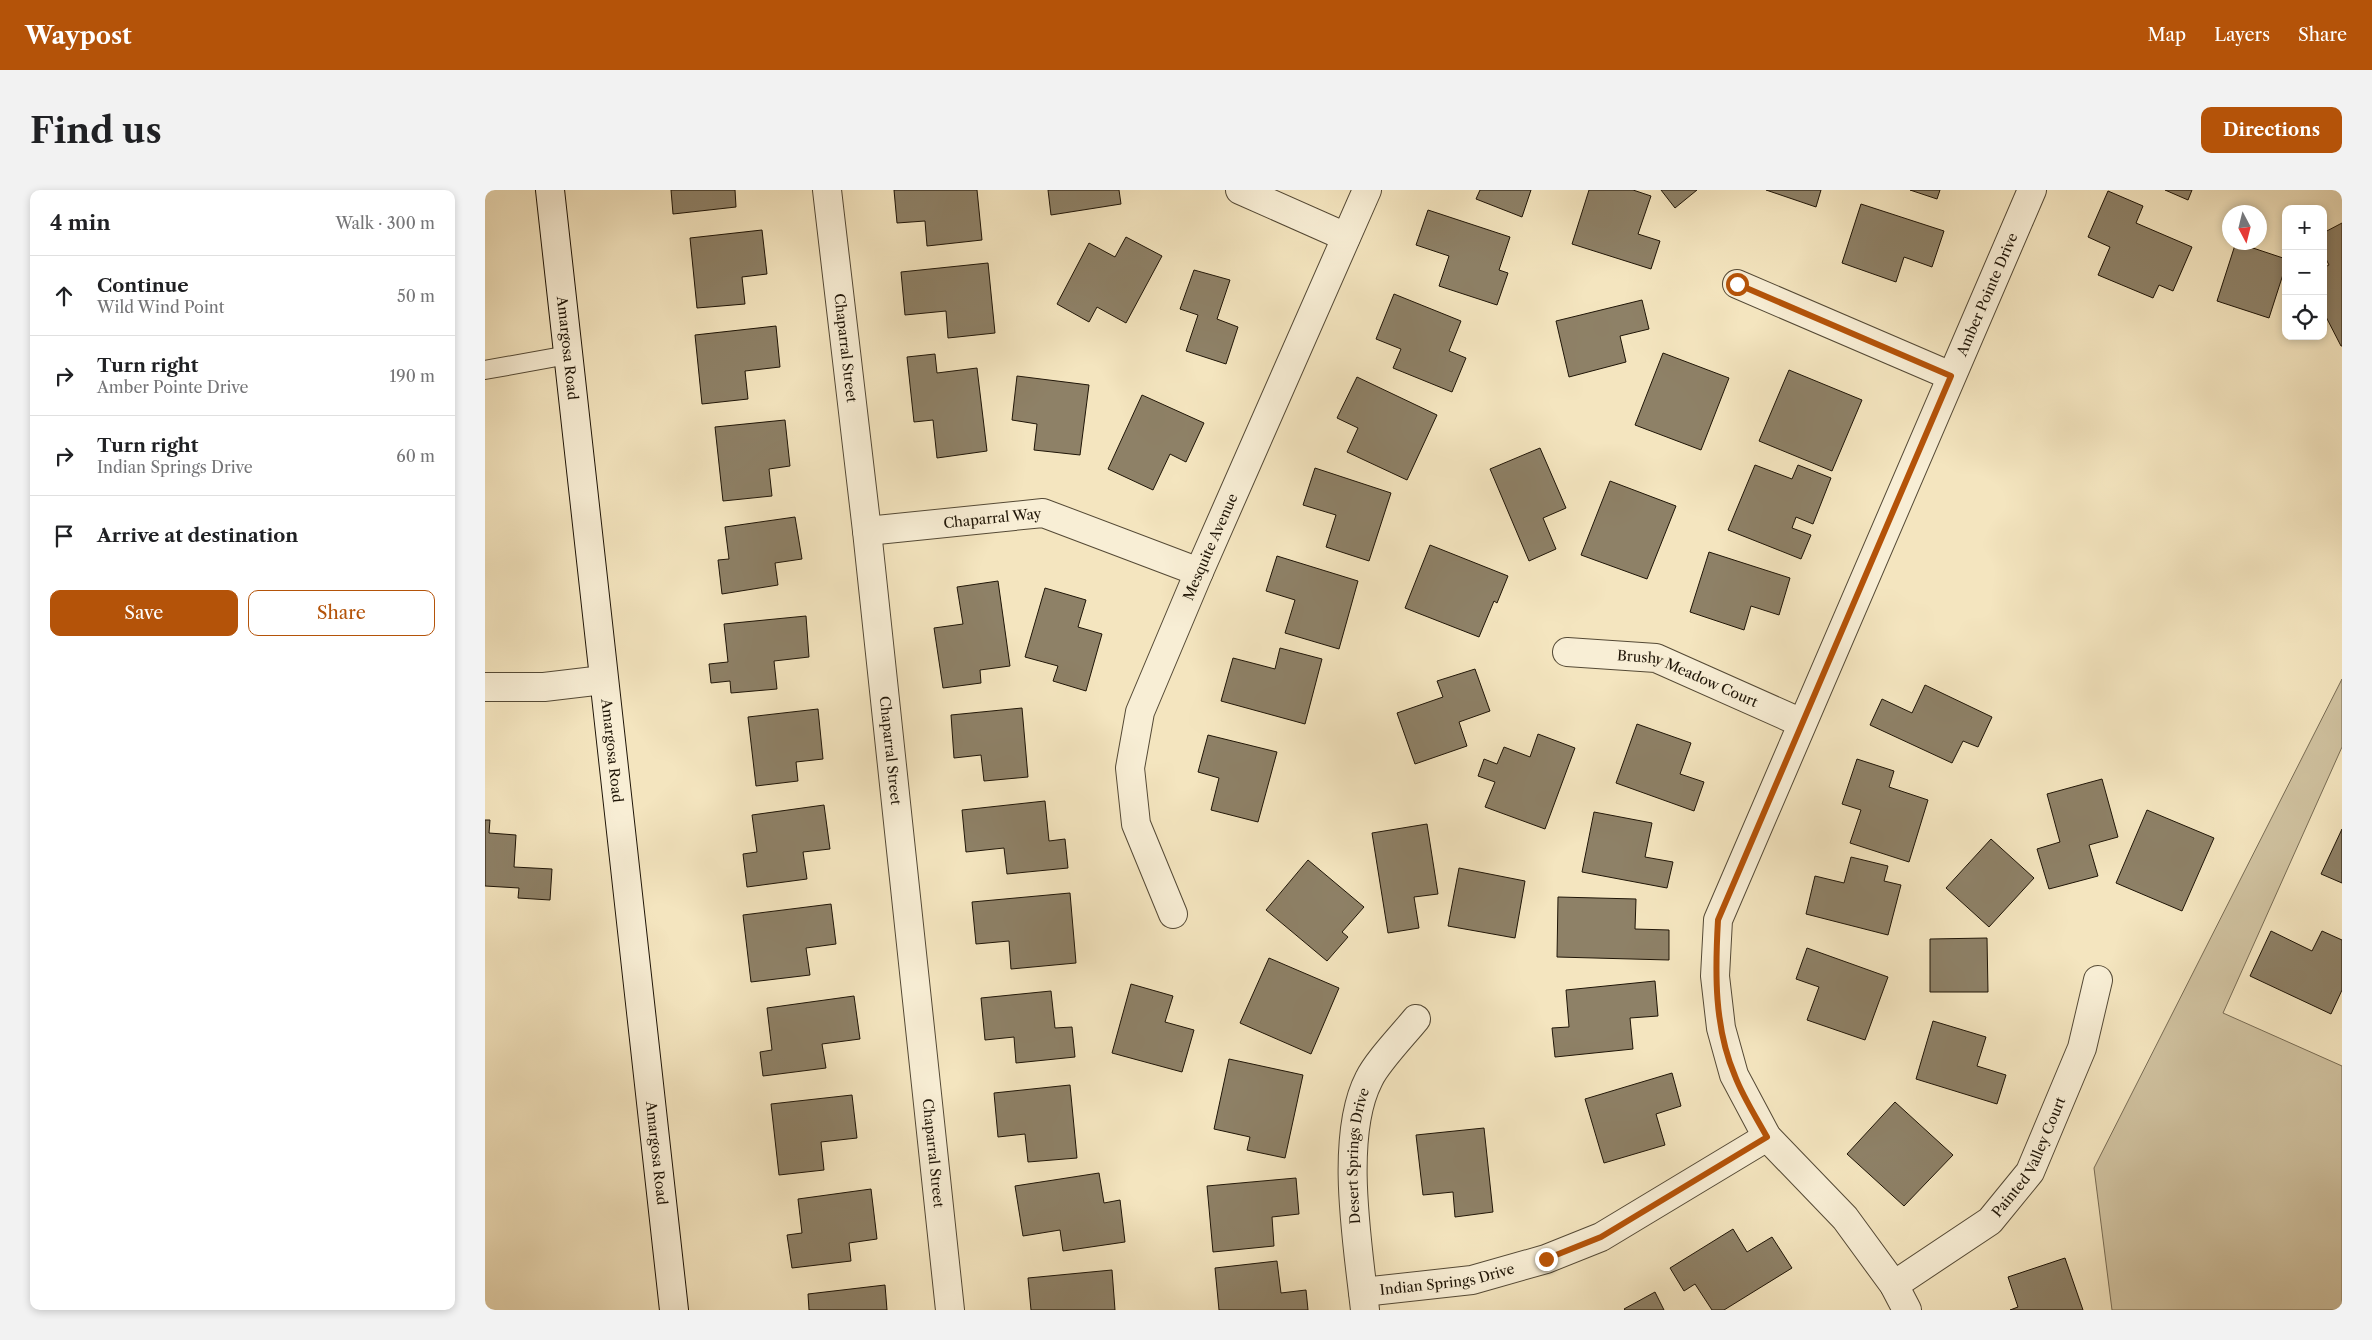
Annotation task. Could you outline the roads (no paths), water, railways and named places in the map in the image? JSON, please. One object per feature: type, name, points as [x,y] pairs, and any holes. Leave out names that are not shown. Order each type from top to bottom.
[{"type":"street","name":"Amargosa Road","points":[[549,190],[674,1310]]},
{"type":"street","name":"Chaparral Street","points":[[827,190],[867,531],[950,1310]]},
{"type":"street","points":[[1240,190],[1346,237]]},
{"type":"street","name":"Mesquite Avenue","points":[[1173,914],[1136,824],[1130,768],[1140,712],[1199,572],[1367,190]]},
{"type":"street","name":"Amber Pointe Drive","points":[[1907,1310],[1894,1285],[1845,1218],[1767,1137],[1734,1076],[1721,1028],[1715,976],[1718,920],[2032,190]]},
{"type":"street","points":[[1737,284],[1951,376]]},
{"type":"street","name":"Chaparral Way","points":[[867,531],[1043,513],[1199,572]]},
{"type":"street","name":"Brushy Meadow Court","points":[[1567,652],[1655,658],[1802,723]]},
{"type":"street","points":[[485,687],[544,687],[603,680]]},
{"type":"street","name":"Painted Valley Court","points":[[1894,1285],[1990,1221],[2030,1172],[2083,1048],[2098,980]]},
{"type":"street","name":"Desert Springs Drive","points":[[1364,1301],[1353,1190],[1353,1128],[1369,1079],[1416,1019]]},
{"type":"street","name":"Indian Springs Drive","points":[[1364,1301],[1472,1280],[1546,1259],[1601,1237],[1767,1137]]},
{"type":"lane","points":[[485,370],[567,355]]}]
